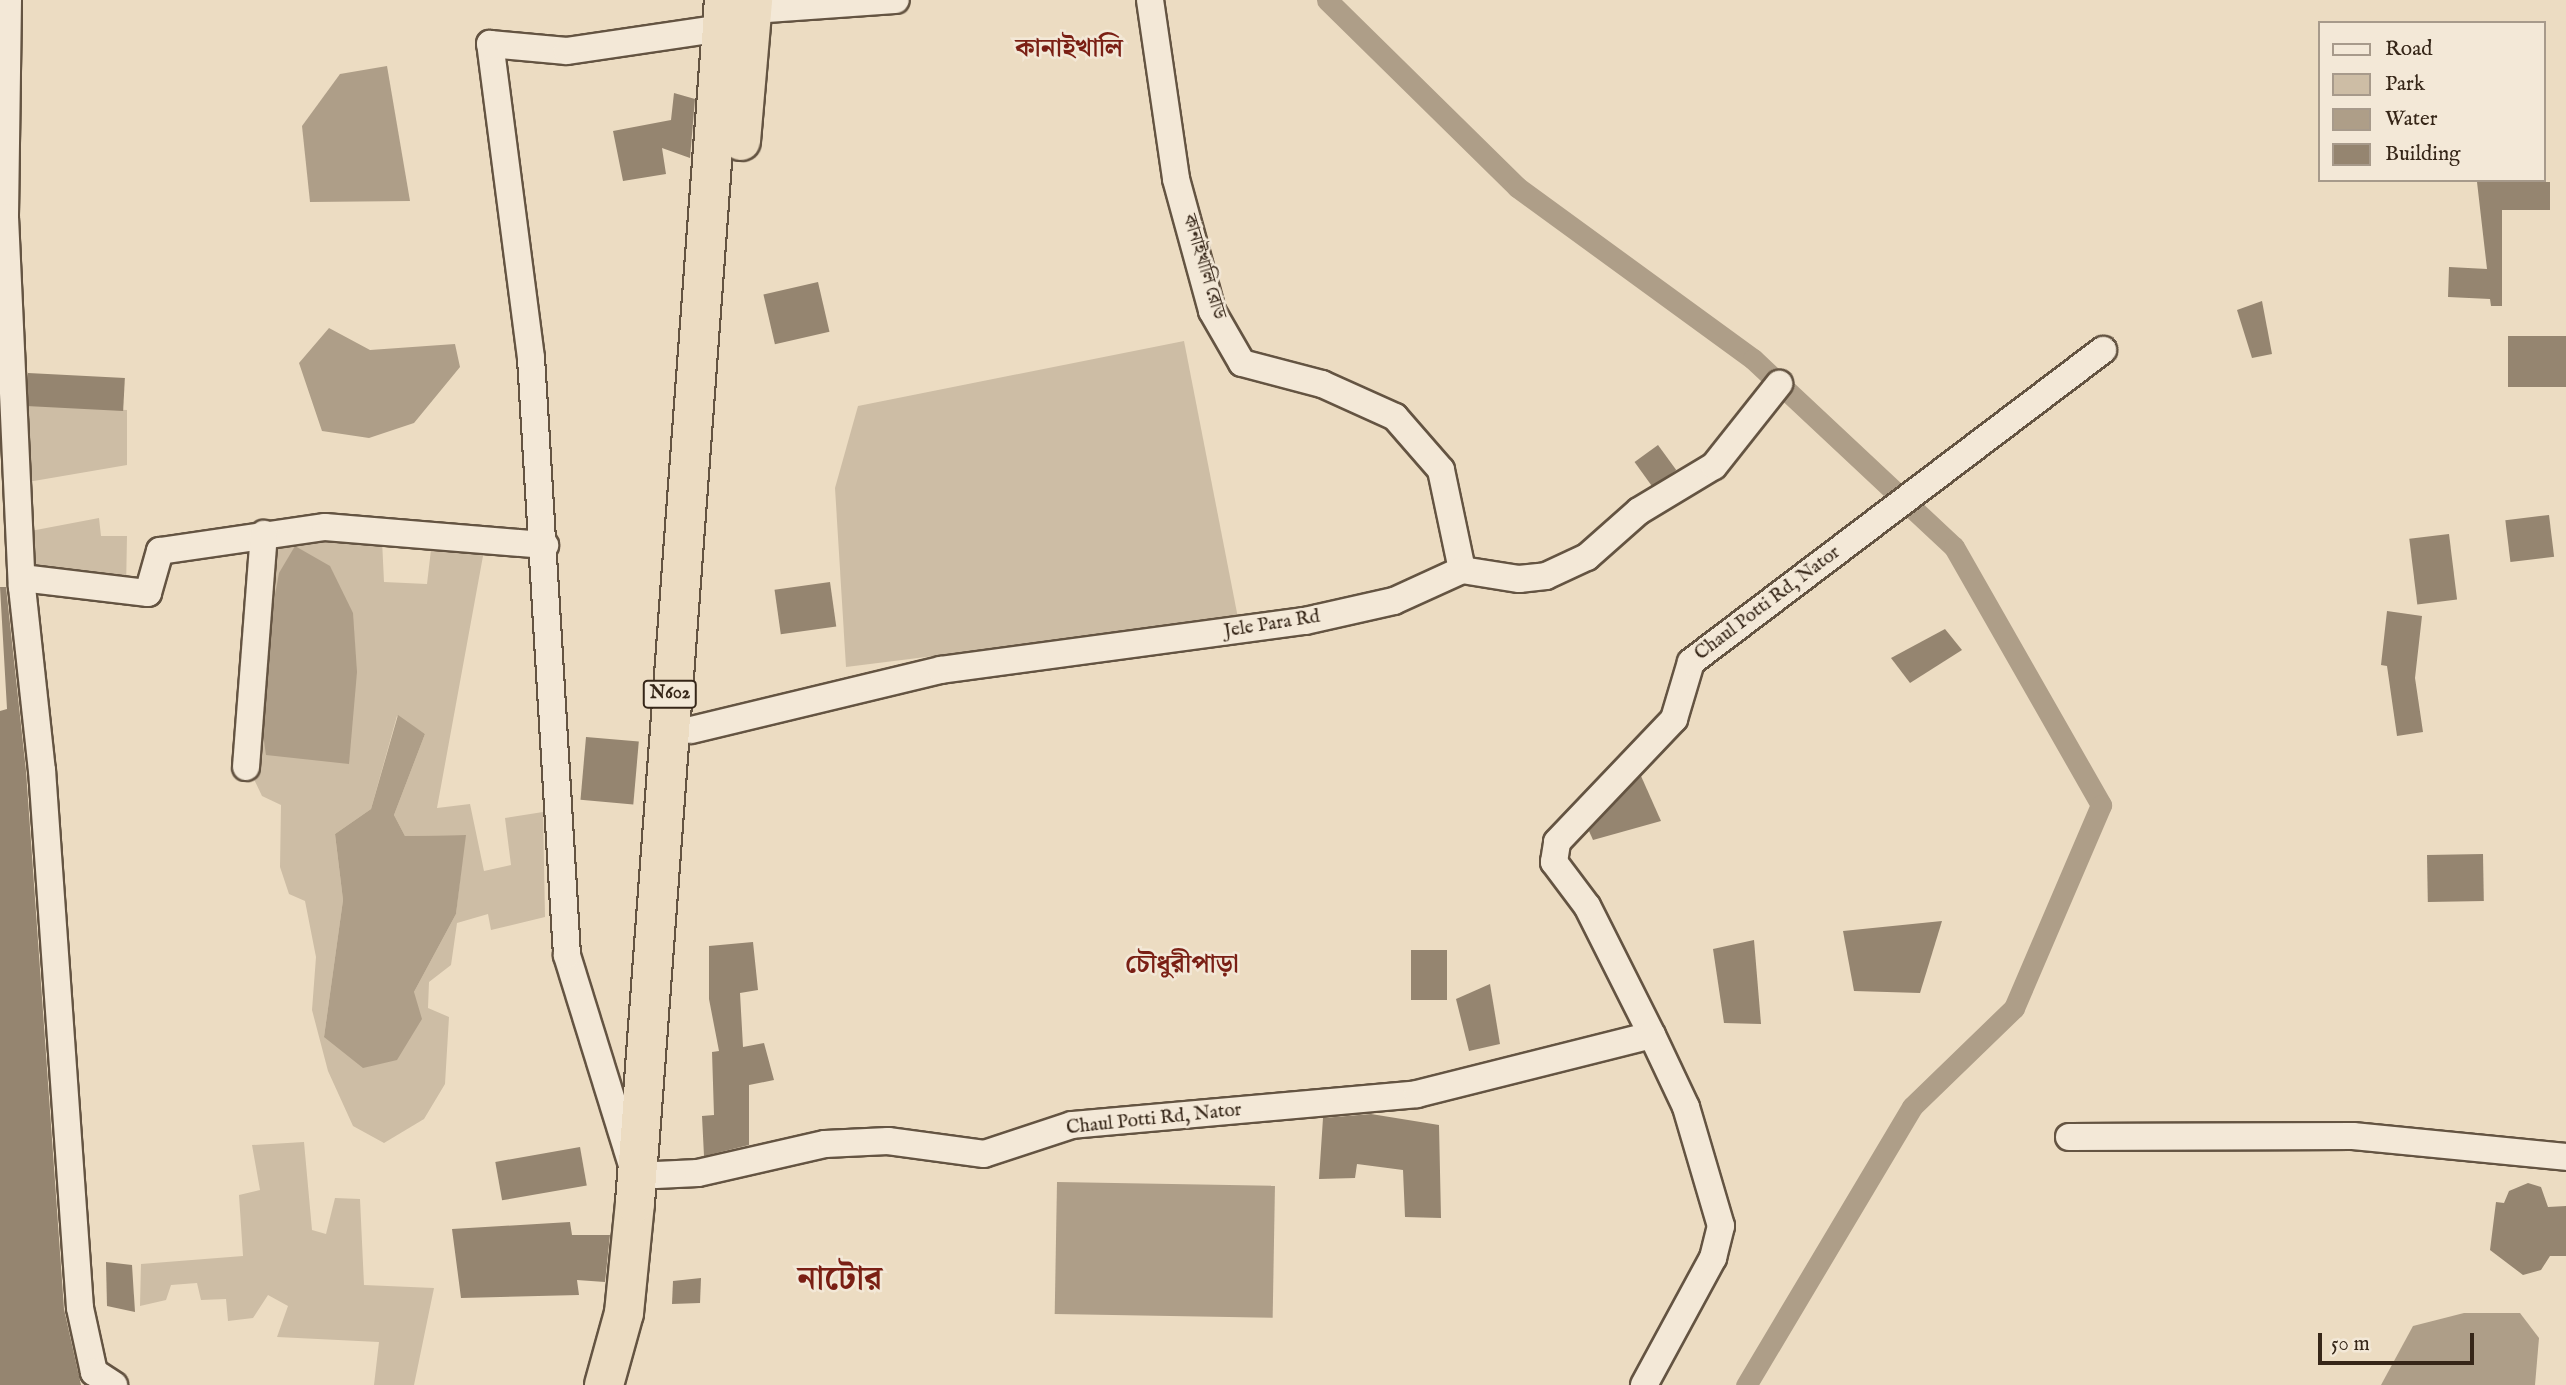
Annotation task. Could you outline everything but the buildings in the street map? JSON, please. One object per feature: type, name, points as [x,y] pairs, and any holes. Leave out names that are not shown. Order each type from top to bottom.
[{"type":"highway","name":"N602","points":[[604,1385],[624,1313],[645,1191],[691,730],[738,9]]},
{"type":"highway","name":"N602","points":[[628,1385],[644,1315],[645,1191],[738,9]]},
{"type":"street","points":[[8,0],[5,217],[22,578],[80,1308],[100,1381]]},
{"type":"street","points":[[645,1191],[567,955],[545,545],[518,228],[490,44],[567,51],[738,9],[896,0]]},
{"type":"street","name":"কানাইখালি রোড","points":[[1150,0],[1176,179],[1212,311],[1242,363],[1322,384],[1395,418],[1441,470],[1462,570]]},
{"type":"street","name":"Chaul Potti Rd, Nator","points":[[1644,1385],[1713,1258],[1721,1226],[1694,1129],[1652,1035],[1587,905],[1554,862],[1557,842],[1674,719],[1691,662],[2103,350]]},
{"type":"street","points":[[1462,570],[1519,579],[1546,576],[1587,557],[1639,512],[1714,466],[1779,384]]},
{"type":"street","points":[[22,578],[148,593],[160,551],[325,527],[545,545]]},
{"type":"street","points":[[246,767],[264,534]]},
{"type":"street","name":"Jele Para Rd","points":[[691,730],[941,670],[1305,621],[1394,601],[1462,570]]},
{"type":"street","name":"Chaul Potti Rd, Nator","points":[[645,1191],[698,1174],[825,1144],[888,1141],[984,1154],[1072,1125],[1417,1094],[1652,1035]]},
{"type":"street","points":[[2069,1137],[2353,1136],[2566,1157]]},
{"type":"green space","points":[[1184,341],[1238,618],[846,667],[835,488],[858,406]]},
{"type":"green space","points":[[19,405],[127,410],[127,465],[22,483]]},
{"type":"green space","points":[[99,518],[101,536],[127,536],[126,590],[22,578],[20,533]]},
{"type":"green space","points":[[382,540],[384,582],[427,584],[432,541],[485,545],[437,808],[470,804],[484,871],[511,865],[505,818],[543,812],[545,917],[491,930],[488,914],[457,923],[451,965],[429,982],[428,1008],[449,1017],[445,1084],[424,1119],[384,1143],[353,1126],[328,1071],[312,1010],[316,957],[305,901],[289,894],[280,867],[281,805],[262,796],[251,773],[276,542]],"holes":[[[397,716],[425,734],[394,815],[405,836],[465,835],[456,914],[414,992],[324,1037],[343,900],[335,834],[371,809]]]},
{"type":"green space","points":[[304,1142],[312,1230],[326,1234],[335,1198],[360,1199],[364,1285],[434,1288],[414,1385],[374,1385],[379,1342],[277,1337],[288,1306],[268,1295],[253,1318],[228,1321],[226,1299],[201,1300],[197,1283],[171,1285],[166,1300],[140,1306],[141,1264],[243,1256],[239,1195],[260,1190],[252,1145]]},
{"type":"water","points":[[387,66],[410,201],[310,202],[302,126],[340,74]]},
{"type":"water","points":[[329,328],[370,350],[455,344],[460,367],[414,423],[369,438],[322,431],[299,363]]},
{"type":"water","points":[[295,546],[330,566],[353,613],[357,672],[349,764],[266,755],[260,713],[268,633],[279,573]]},
{"type":"water","points":[[398,715],[425,734],[394,815],[405,836],[466,835],[456,914],[414,992],[422,1019],[397,1060],[363,1068],[324,1037],[343,900],[335,834],[371,809]]},
{"type":"water","points":[[1057,1182],[1275,1186],[1273,1318],[1055,1314]]},
{"type":"water","points":[[2464,1313],[2520,1313],[2539,1338],[2535,1385],[2381,1385],[2413,1326]]},
{"type":"waterway","points":[[1327,0],[1517,187],[1753,359],[1954,547],[2101,805],[2014,1008],[1912,1107],[1746,1385]]},
{"type":"district","name":"কানাইখালি","points":[[1069,49]]},
{"type":"district","name":"চৌধুরীপাড়া","points":[[1182,965]]},
{"type":"district","name":"নাটোর","points":[[840,1281]]}]
